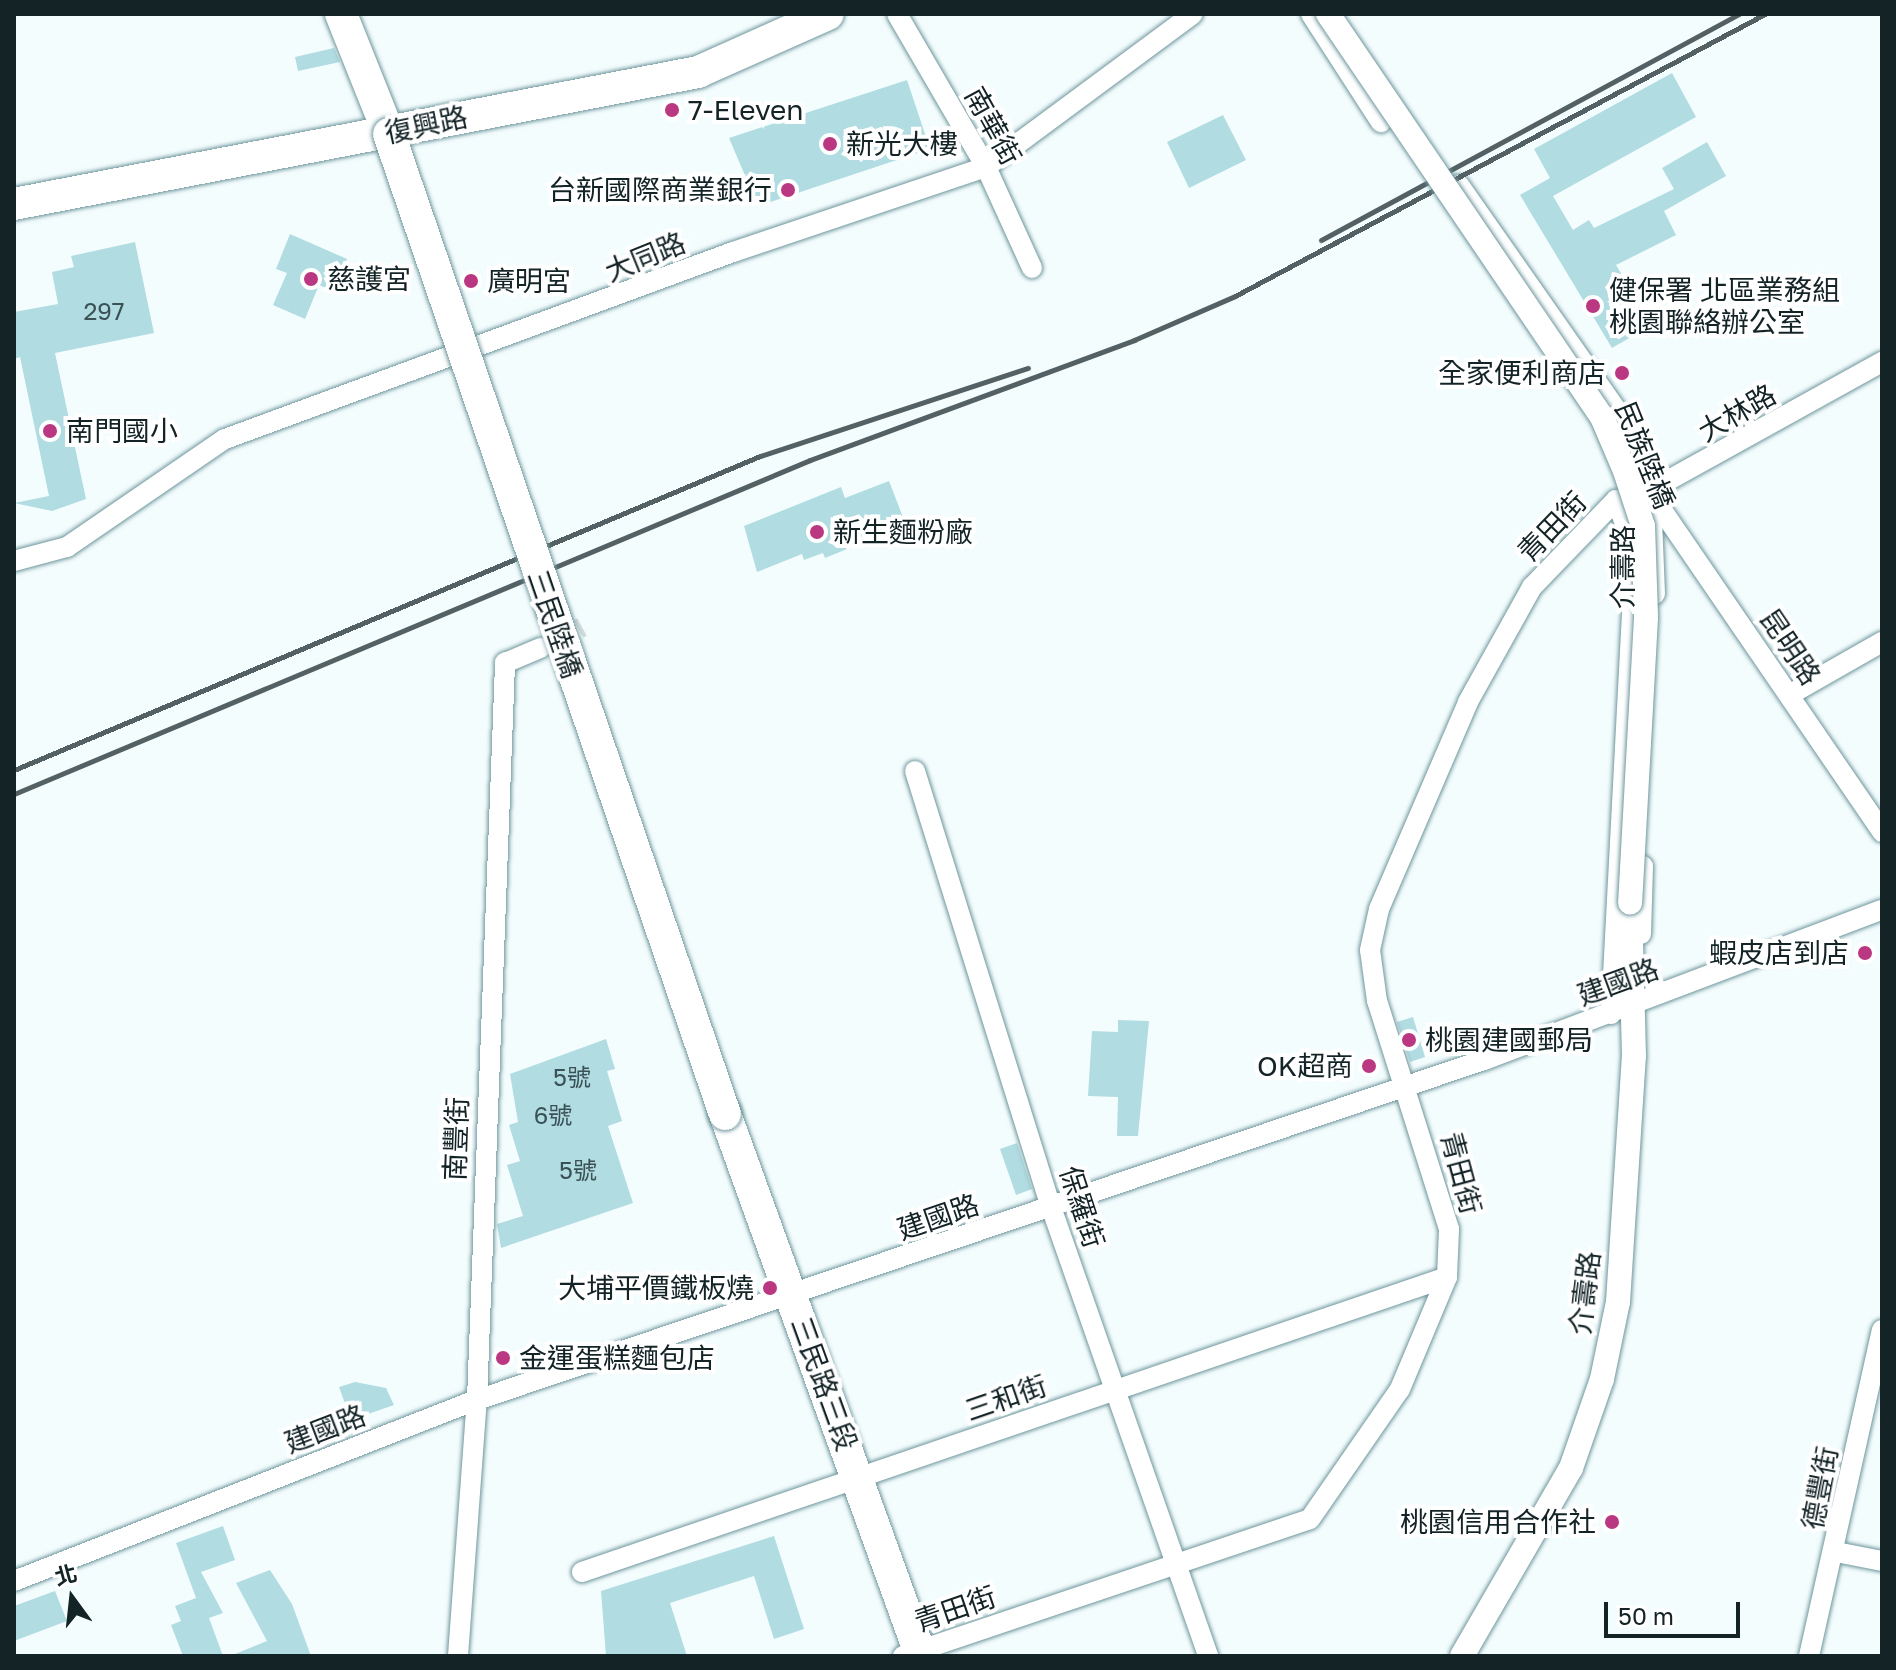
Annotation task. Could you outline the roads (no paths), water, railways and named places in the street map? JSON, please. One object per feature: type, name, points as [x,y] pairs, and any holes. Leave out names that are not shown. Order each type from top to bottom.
[{"type":"main road","points":[[341,14],[389,134]]},
{"type":"main road","name":"復興路","points":[[14,204],[698,72],[828,14]]},
{"type":"main road","name":"三民陸橋","points":[[389,134],[725,1114]]},
{"type":"main road","name":"三民路三段","points":[[725,1114],[858,1478],[915,1654]]},
{"type":"street","name":"南華街","points":[[897,14],[986,167],[1032,268]]},
{"type":"street","name":"大同路","points":[[14,561],[67,547],[225,439],[733,252],[986,167],[1193,14]]},
{"type":"street","points":[[1311,14],[1381,122]]},
{"type":"street","name":"民族陸橋","points":[[1328,14],[1602,417],[1625,471],[1643,526],[1646,618],[1630,903]]},
{"type":"street","points":[[1340,14],[1399,103]]},
{"type":"street","name":"介壽路","points":[[1459,185],[1623,419],[1651,494],[1657,560],[1626,1009]]},
{"type":"street","name":"大林路","points":[[1616,500],[1651,494],[1882,362]]},
{"type":"street","name":"昆明路","points":[[1651,494],[1882,832]]},
{"type":"street","name":"介壽路","points":[[1462,1656],[1571,1468],[1602,1379],[1618,1302],[1634,1056],[1626,1009],[1633,598],[1632,542],[1616,500]]},
{"type":"street","name":"青田街","points":[[915,1654],[1310,1519],[1400,1389],[1447,1277],[1449,1229],[1407,1086],[1377,1001],[1370,950],[1379,909],[1468,702],[1532,587],[1616,500]]},
{"type":"street","points":[[1789,695],[1882,642]]},
{"type":"street","name":"南豐街","points":[[458,1656],[477,1400],[505,663],[541,648]]},
{"type":"street","name":"保羅街","points":[[915,771],[1051,1207],[1208,1656]]},
{"type":"street","name":"介壽路","points":[[1626,1009],[1630,903]]},
{"type":"street","name":"建國路","points":[[14,1581],[477,1400],[1407,1086],[1626,1009],[1882,910]]},
{"type":"street","name":"三和街","points":[[582,1572],[1447,1277]]},
{"type":"street","name":"德豐街","points":[[1809,1656],[1836,1552],[1882,1330]]},
{"type":"street","points":[[1836,1552],[1882,1561]]},
{"type":"tunnel","points":[[552,643],[582,627]]},
{"type":"railway","points":[[1321,240],[1739,14]]},
{"type":"railway","points":[[14,794],[810,460],[1134,340],[1235,296],[1765,14]]},
{"type":"railway","points":[[14,770],[760,456],[1028,368]]},
{"type":"place","name":"7-Eleven","points":[[672,110]]},
{"type":"place","name":"新光大樓","points":[[830,144]]},
{"type":"place","name":"台新國際商業銀行","points":[[788,190]]},
{"type":"place","name":"慈護宮","points":[[311,279]]},
{"type":"place","name":"廣明宮","points":[[471,281]]},
{"type":"place","name":"健保署 北區業務組 桃園聯絡辦公室","points":[[1593,306]]},
{"type":"place","name":"全家便利商店","points":[[1622,373]]},
{"type":"place","name":"南門國小","points":[[50,431]]},
{"type":"place","name":"新生麵粉廠","points":[[817,532]]},
{"type":"place","name":"蝦皮店到店","points":[[1865,953]]},
{"type":"place","name":"桃園建國郵局","points":[[1409,1040]]},
{"type":"place","name":"OK超商","points":[[1369,1066]]},
{"type":"place","name":"大埔平價鐵板燒","points":[[770,1288]]},
{"type":"place","name":"金運蛋糕麵包店","points":[[503,1358]]},
{"type":"place","name":"桃園信用合作社","points":[[1612,1522]]}]
